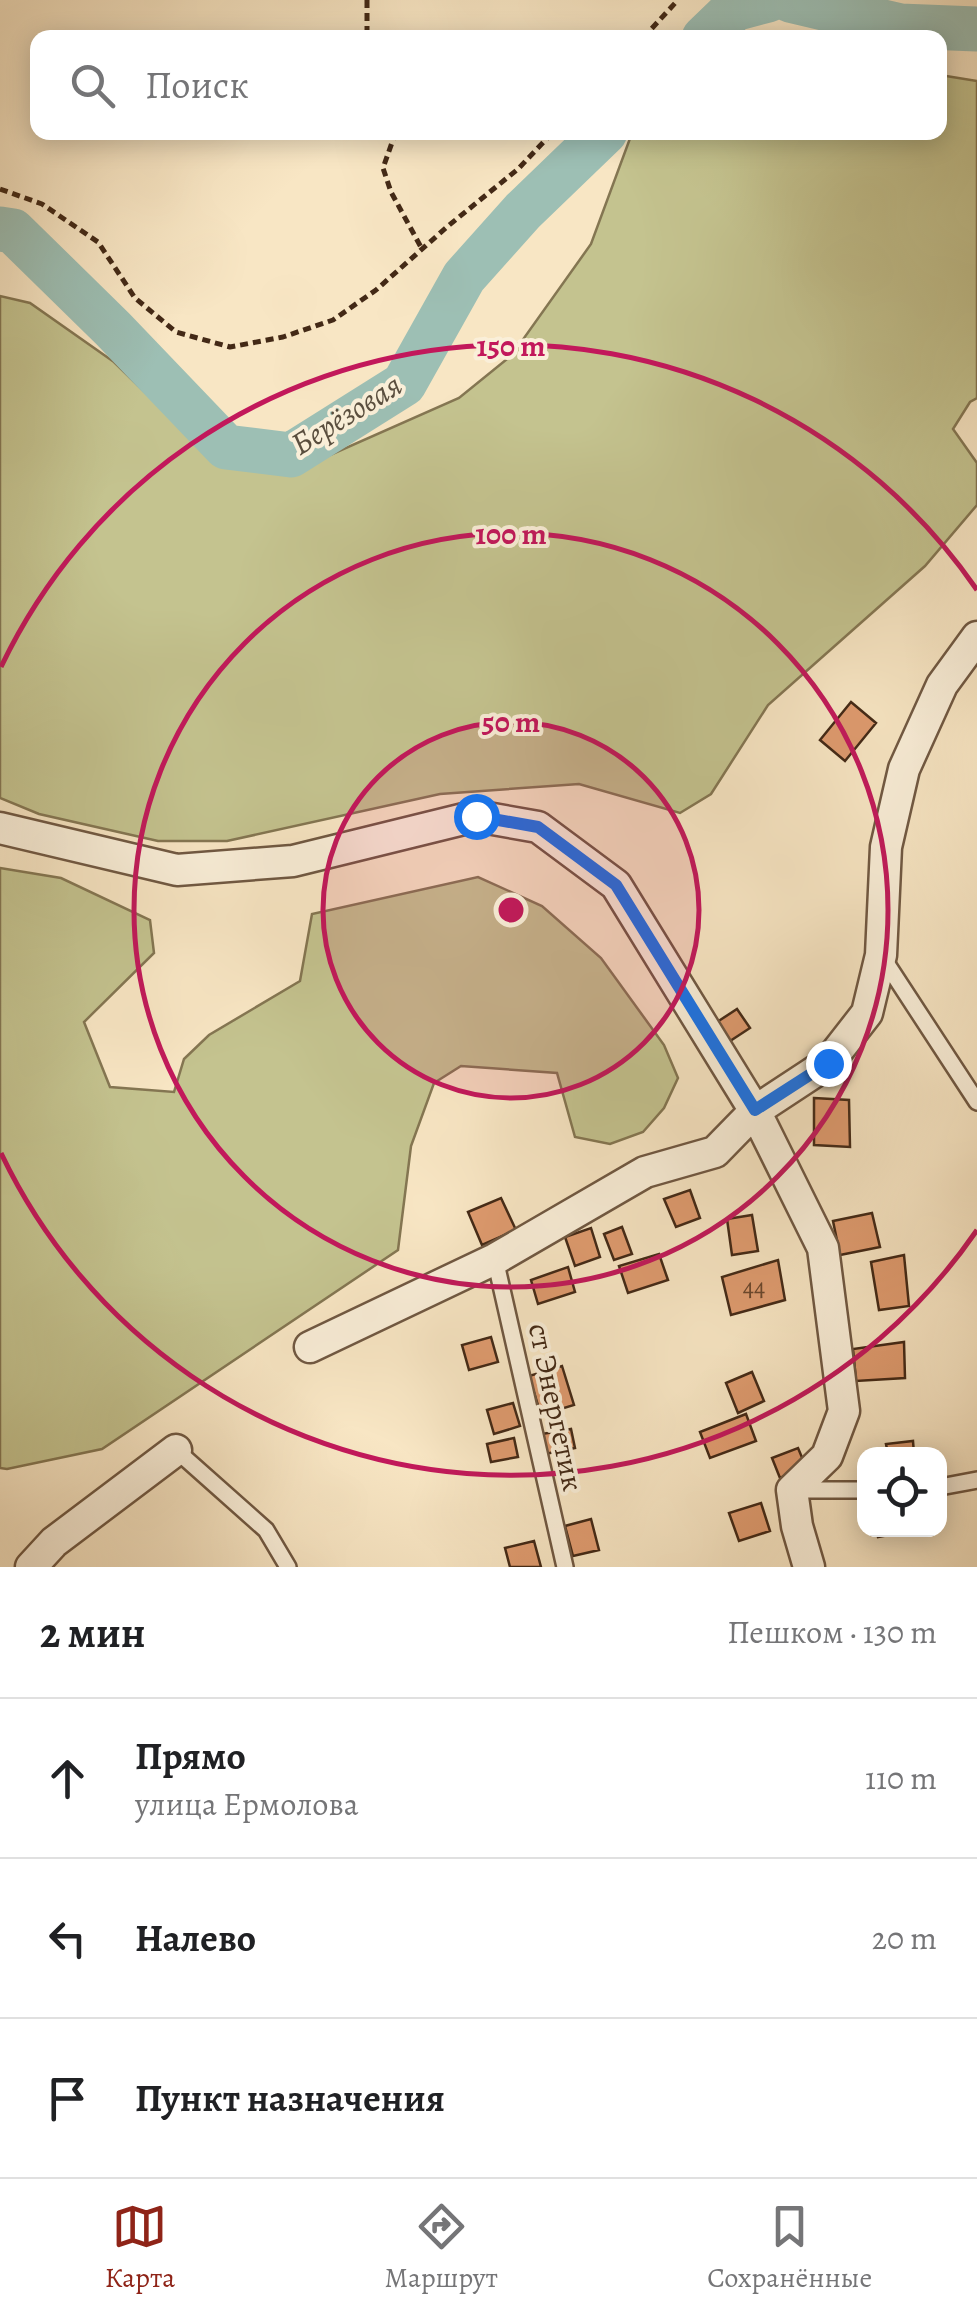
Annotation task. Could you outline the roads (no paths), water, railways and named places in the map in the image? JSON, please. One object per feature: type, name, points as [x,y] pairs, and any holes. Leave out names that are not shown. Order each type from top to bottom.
[{"type":"street","points":[[310,1348],[496,1259],[645,1172],[714,1152],[755,1110],[828,1063],[868,1012],[881,955],[886,848],[904,769],[942,686],[977,637]]},
{"type":"street","points":[[0,828],[177,870],[293,861],[476,816],[538,827],[616,885],[755,1110],[823,1248],[844,1410],[827,1456],[792,1490],[809,1567]]},
{"type":"street","points":[[31,1567],[54,1542],[176,1450]]},
{"type":"lane","points":[[881,955],[977,1102]]},
{"type":"lane","name":"ст Энергетик","points":[[496,1259],[564,1567]]},
{"type":"lane","points":[[176,1450],[266,1530],[288,1567]]},
{"type":"lane","points":[[947,1486],[977,1480]]},
{"type":"lane","points":[[792,1490],[857,1490]]},
{"type":"waterway","name":"Берёзовая","points":[[712,30],[734,9],[768,0]]},
{"type":"waterway","name":"Берёзовая","points":[[790,0],[900,26],[977,29]]},
{"type":"waterway","name":"Берёзовая","points":[[0,229],[13,231],[226,447],[291,455],[404,384],[464,277],[523,211],[597,140]]}]
